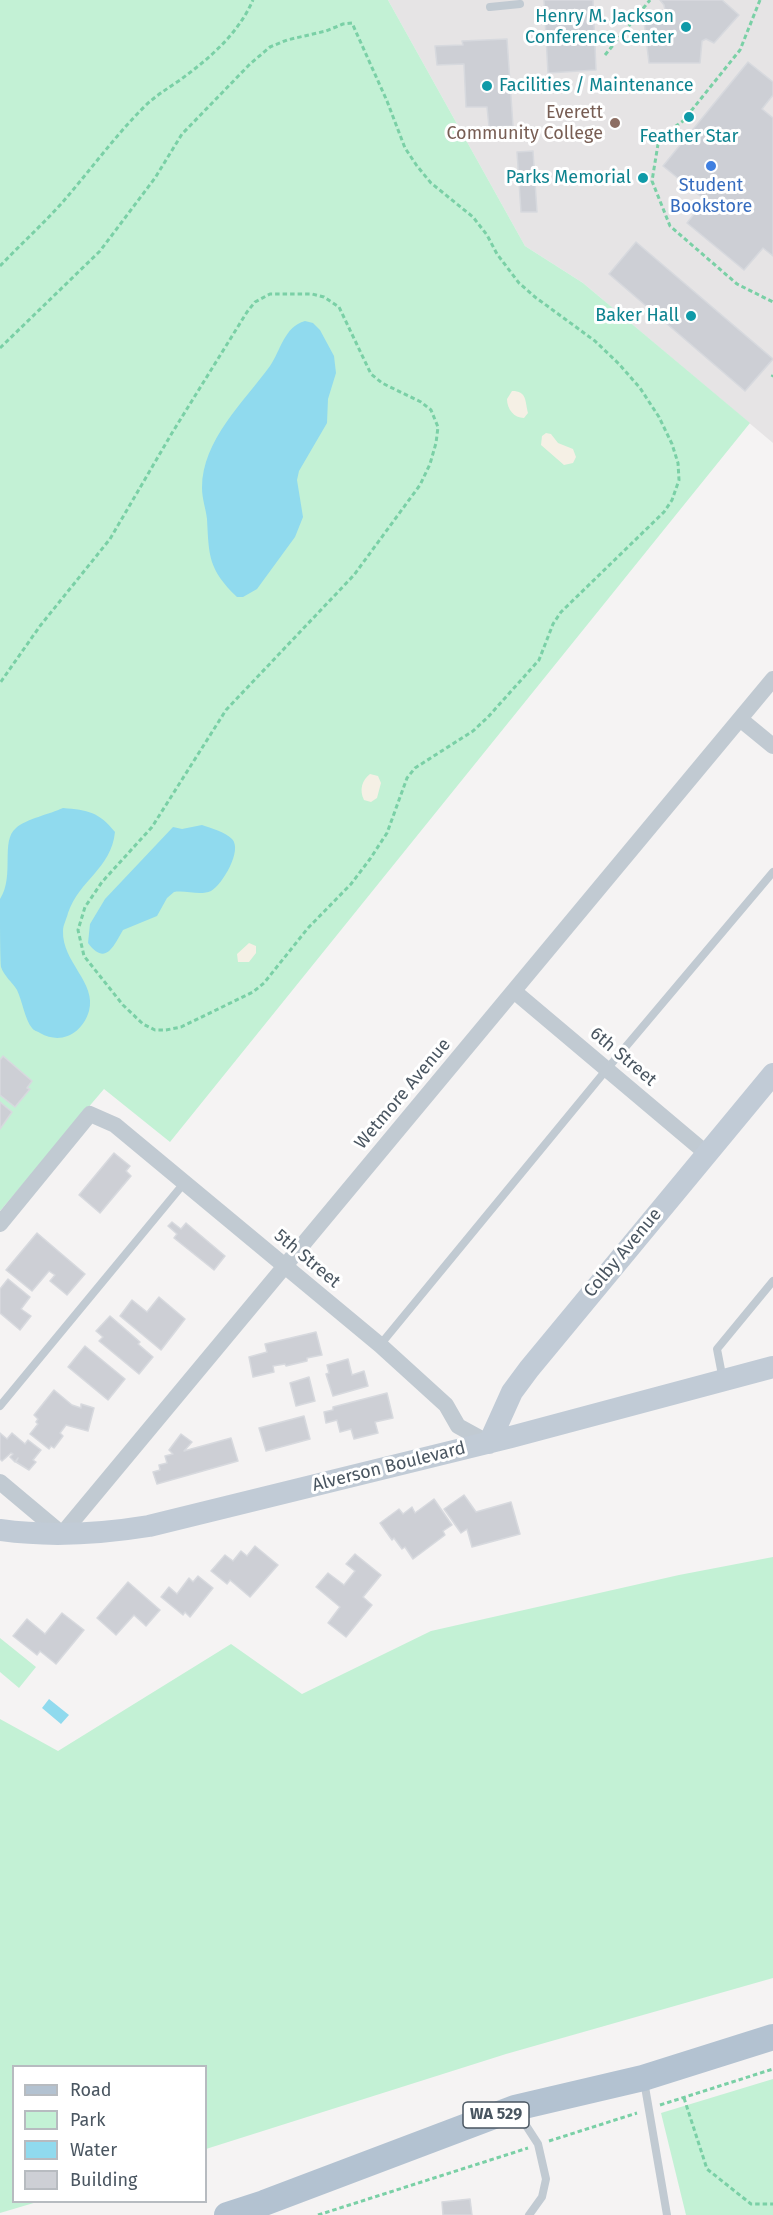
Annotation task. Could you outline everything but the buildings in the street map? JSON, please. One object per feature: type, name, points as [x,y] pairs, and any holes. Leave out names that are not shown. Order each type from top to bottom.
[{"type":"main road","name":"Colby Avenue","points":[[489,1443],[512,1392],[528,1369],[773,1074]]},
{"type":"main road","name":"Alverson Boulevard","points":[[0,1530],[62,1534],[109,1533],[148,1526],[489,1443],[773,1367]]},
{"type":"main road","name":"WA 529","points":[[227,2215],[515,2108],[643,2078],[773,2037]]},
{"type":"street","name":"Wetmore Avenue","points":[[62,1534],[773,679]]},
{"type":"street","points":[[740,719],[773,746]]},
{"type":"street","name":"6th Street","points":[[515,992],[706,1153]]},
{"type":"street","name":"5th Street","points":[[0,1224],[90,1114],[115,1125],[381,1345],[446,1405],[458,1426],[489,1443]]},
{"type":"street","points":[[0,1482],[62,1534]]},
{"type":"lane","points":[[490,7],[520,4]]},
{"type":"lane","points":[[381,1345],[607,1069],[773,872]]},
{"type":"lane","points":[[0,1406],[185,1182]]},
{"type":"lane","points":[[723,1380],[717,1348],[773,1281]]},
{"type":"lane","points":[[643,2078],[667,2215]]},
{"type":"lane","points":[[515,2108],[538,2144],[546,2179],[542,2197],[529,2215]]},
{"type":"path","points":[[0,266],[61,204],[126,125],[157,94],[200,65],[220,48],[241,23],[253,0]]},
{"type":"path","points":[[605,56],[650,0]]},
{"type":"path","points":[[760,0],[740,50],[683,121],[659,138],[652,180],[670,226],[737,284],[773,302]]},
{"type":"path","points":[[0,348],[100,251],[155,178],[182,134],[250,64],[270,47],[287,40],[352,23],[387,100],[405,147],[417,166],[431,183],[473,217],[519,283],[595,341],[640,388],[672,444],[678,463],[679,480],[675,495],[664,512],[561,612],[553,624],[538,660],[488,717],[473,731],[415,768],[406,778],[387,833],[370,859],[351,884],[308,928],[264,984],[253,992],[181,1027],[155,1030],[143,1024],[95,972],[84,956],[80,944],[78,930],[85,907],[102,882],[152,827],[226,710],[354,575],[420,485],[430,464],[436,443],[438,427],[431,410],[421,402],[382,383],[371,374],[339,307],[324,297],[270,294],[255,302],[186,409],[110,539],[40,626],[0,683]]},
{"type":"path","points":[[684,2098],[706,2169],[751,2204],[773,2204]]},
{"type":"shaded area","name":"Everett Community College","points":[[388,0],[773,0],[773,443],[583,283],[525,246]]},
{"type":"green space","points":[[0,0],[388,0],[525,246],[583,283],[750,423],[170,1142],[104,1089],[0,1211]]},
{"type":"green space","points":[[773,1557],[773,1978],[506,2054],[207,2149],[207,2065],[12,2065],[12,2203],[34,2203],[0,2213],[0,1719],[58,1751],[231,1644],[302,1694],[431,1631],[679,1575]]},
{"type":"green space","points":[[0,1638],[36,1667],[19,1688],[0,1672]]},
{"type":"green space","points":[[773,2079],[773,2215],[686,2215],[661,2113]]},
{"type":"sand","points":[[512,391],[523,395],[528,413],[524,418],[514,415],[508,406],[507,399]]},
{"type":"sand","points":[[546,433],[551,434],[558,443],[573,449],[576,457],[573,463],[564,465],[541,445],[542,436]]},
{"type":"sand","points":[[370,774],[378,776],[381,783],[377,798],[371,802],[364,800],[362,793],[363,782]]},
{"type":"sand","points":[[249,943],[256,946],[256,953],[249,962],[238,962],[237,954]]},
{"type":"water","points":[[305,321],[313,323],[320,330],[334,356],[336,373],[328,399],[327,423],[299,471],[297,480],[303,517],[295,537],[257,589],[243,597],[237,597],[220,578],[212,561],[202,492],[204,470],[209,454],[226,422],[270,366],[292,328]]},
{"type":"water","points":[[63,808],[92,813],[104,820],[115,832],[108,855],[73,901],[63,929],[68,953],[88,991],[89,1011],[86,1019],[76,1031],[56,1038],[32,1028],[17,990],[1,967],[0,899],[7,880],[11,834],[26,822]]},
{"type":"water","points":[[202,825],[226,834],[235,844],[230,867],[216,887],[207,892],[174,892],[167,898],[157,916],[123,930],[109,951],[100,953],[94,950],[88,943],[90,924],[105,899],[173,827],[182,829]]},
{"type":"water","points":[[49,1699],[69,1715],[61,1724],[42,1708]]},
{"type":"place","name":"Henry M. Jackson Conference Center","points":[[686,27]]},
{"type":"place","name":"Facilities / Maintenance","points":[[487,86]]},
{"type":"place","name":"Feather Star","points":[[689,117]]},
{"type":"place","name":"Everett Community College","points":[[615,123]]},
{"type":"place","name":"Student Bookstore","points":[[711,166]]},
{"type":"place","name":"Parks Memorial","points":[[643,178]]},
{"type":"place","name":"Baker Hall","points":[[691,316]]}]
